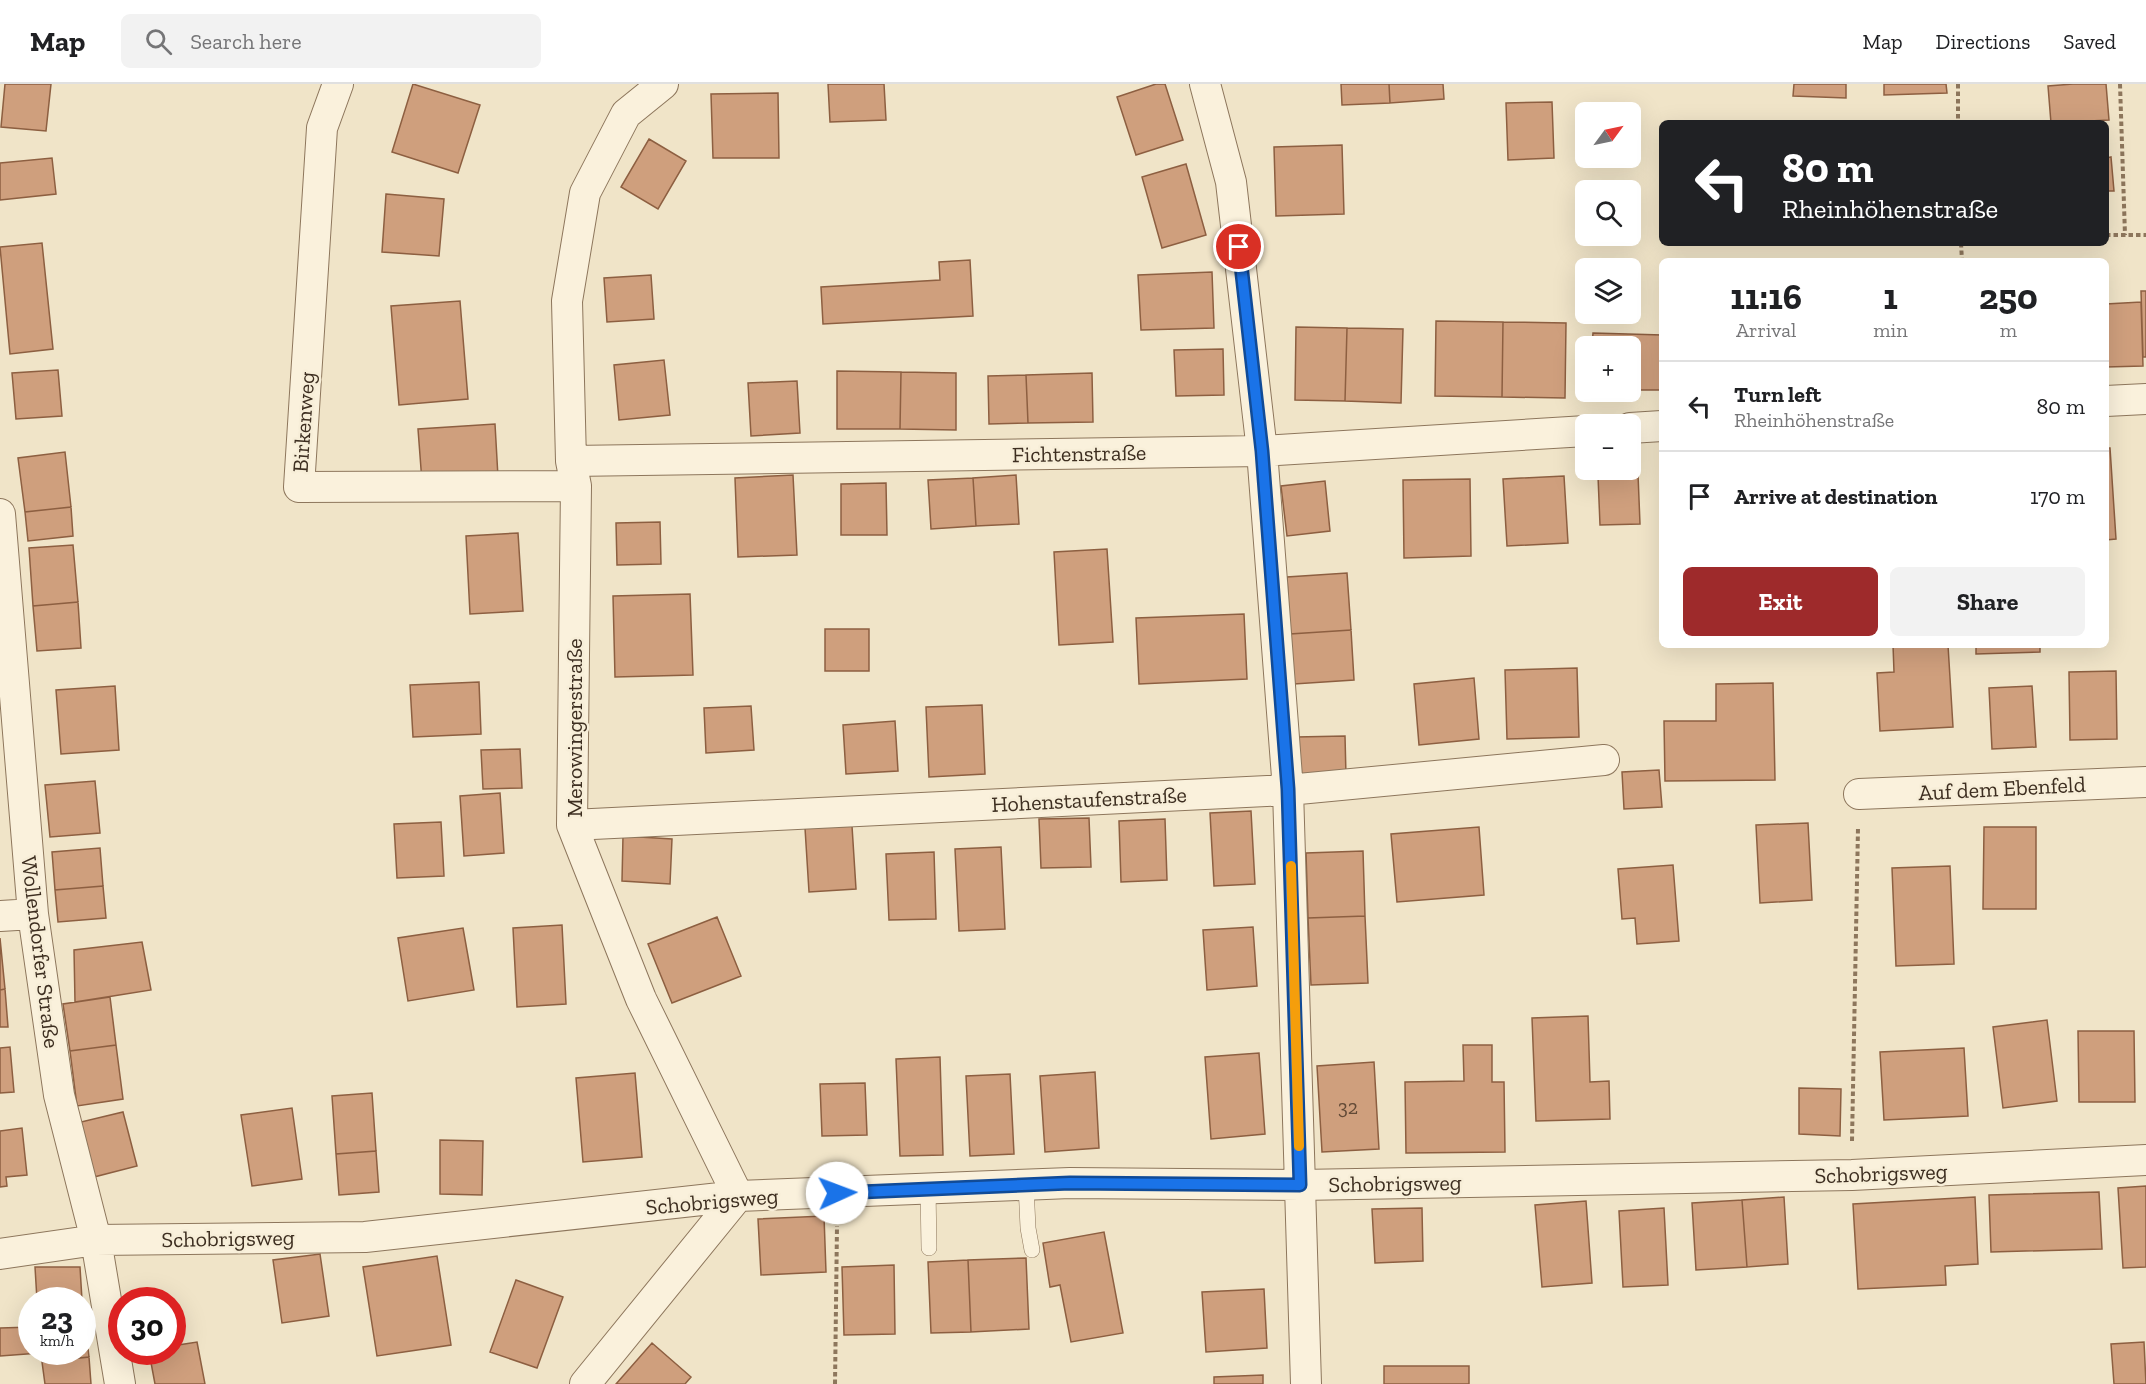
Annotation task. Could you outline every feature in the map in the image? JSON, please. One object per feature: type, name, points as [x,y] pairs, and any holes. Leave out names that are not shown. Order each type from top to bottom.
[{"type":"street","name":"Birkenweg","points":[[338,84],[322,128],[299,487],[574,473]]},
{"type":"street","name":"Merowingerstraße","points":[[663,84],[626,114],[585,193],[567,301],[574,473],[572,825],[641,999],[738,1196]]},
{"type":"street","points":[[1205,84],[1231,182],[1262,451],[1288,789],[1306,1384]]},
{"type":"street","points":[[2109,401],[2146,399]]},
{"type":"street","points":[[1641,427],[1659,426]]},
{"type":"street","name":"Fichtenstraße","points":[[574,473],[1262,451],[1575,431]]},
{"type":"street","name":"Wollendorfer Straße","points":[[0,514],[33,914],[59,1095],[96,1240],[120,1384]]},
{"type":"street","name":"Hohenstaufenstraße","points":[[572,825],[1288,789],[1604,760]]},
{"type":"street","name":"Auf dem Ebenfeld","points":[[1858,794],[2146,782]]},
{"type":"street","points":[[0,916],[33,914]]},
{"type":"street","name":"Schobrigsweg","points":[[0,1254],[96,1240],[365,1237],[738,1196],[1070,1183],[1300,1185],[1852,1175],[2146,1160]]},
{"type":"street","points":[[585,1384],[738,1196]]},
{"type":"lane","points":[[1026,1185],[1028,1228],[1032,1250]]},
{"type":"lane","points":[[928,1189],[929,1248]]},
{"type":"path","points":[[1958,84],[1959,120]]},
{"type":"path","points":[[2120,84],[2125,235]]},
{"type":"path","points":[[2109,235],[2146,235]]},
{"type":"path","points":[[1852,1175],[1858,794]]},
{"type":"path","points":[[835,1384],[837,1193]]},
{"type":"building","points":[[5,84],[51,84],[46,131],[1,127]]},
{"type":"building","points":[[413,84],[480,105],[458,173],[392,152]]},
{"type":"building","points":[[828,84],[884,84],[886,120],[830,122]]},
{"type":"building","points":[[1156,84],[1165,84],[1183,140],[1136,155],[1117,97]]},
{"type":"building","points":[[1341,84],[1389,84],[1390,103],[1342,105]]},
{"type":"building","points":[[1389,84],[1443,84],[1444,99],[1390,103]]},
{"type":"building","points":[[1794,84],[1846,84],[1846,98],[1793,96]]},
{"type":"building","points":[[1884,84],[1946,84],[1947,93],[1884,95]]},
{"type":"building","points":[[2106,84],[2109,120],[2051,120],[2048,86]]},
{"type":"building","points":[[778,93],[779,158],[713,158],[711,94]]},
{"type":"building","points":[[1552,102],[1554,158],[1508,160],[1506,103]]},
{"type":"building","points":[[649,139],[686,161],[658,209],[621,187]]},
{"type":"building","points":[[1342,145],[1344,214],[1276,216],[1274,147]]},
{"type":"building","points":[[2109,157],[2111,157],[2114,191],[2109,191]]},
{"type":"building","points":[[52,158],[56,194],[0,200],[0,163]]},
{"type":"building","points":[[1186,164],[1206,235],[1162,248],[1142,177]]},
{"type":"building","points":[[386,194],[444,199],[439,256],[382,252]]},
{"type":"building","points":[[42,243],[53,349],[10,354],[0,247]]},
{"type":"building","points":[[970,260],[973,316],[823,324],[821,287],[940,280],[939,262]]},
{"type":"building","points":[[1212,272],[1214,328],[1141,330],[1138,275]]},
{"type":"building","points":[[651,275],[654,319],[607,322],[604,278]]},
{"type":"building","points":[[2141,291],[2146,291],[2146,357],[2143,357]]},
{"type":"building","points":[[460,301],[468,399],[399,405],[391,306]]},
{"type":"building","points":[[2141,302],[2143,366],[2109,367],[2109,304]]},
{"type":"building","points":[[1436,321],[1503,322],[1502,397],[1435,396]]},
{"type":"building","points":[[1503,322],[1566,323],[1565,398],[1502,397]]},
{"type":"building","points":[[1296,327],[1347,328],[1345,401],[1295,400]]},
{"type":"building","points":[[1347,328],[1403,329],[1401,403],[1345,401]]},
{"type":"building","points":[[1593,333],[1659,335],[1659,390],[1641,390],[1641,336],[1593,336]]},
{"type":"building","points":[[1223,349],[1224,395],[1176,396],[1174,350]]},
{"type":"building","points":[[664,360],[670,415],[619,420],[614,365]]},
{"type":"building","points":[[58,370],[62,416],[16,419],[12,373]]},
{"type":"building","points":[[837,371],[901,372],[900,429],[837,429]]},
{"type":"building","points":[[901,372],[956,373],[956,430],[900,429]]},
{"type":"building","points":[[1092,373],[1093,422],[1028,423],[1026,375]]},
{"type":"building","points":[[1026,375],[1028,423],[989,424],[988,376]]},
{"type":"building","points":[[797,381],[800,433],[751,436],[748,383]]},
{"type":"building","points":[[495,424],[498,477],[422,482],[418,429]]},
{"type":"building","points":[[2109,448],[2110,448],[2116,539],[2109,540]]},
{"type":"building","points":[[65,452],[71,507],[25,512],[18,458]]},
{"type":"building","points":[[793,475],[797,555],[738,557],[735,478]]},
{"type":"building","points":[[1016,475],[1019,524],[976,526],[973,478]]},
{"type":"building","points":[[1564,476],[1568,543],[1507,546],[1503,479]]},
{"type":"building","points":[[973,478],[976,526],[931,529],[928,480]]},
{"type":"building","points":[[1470,479],[1471,556],[1404,558],[1403,480]]},
{"type":"building","points":[[1598,480],[1638,480],[1640,524],[1600,525]]},
{"type":"building","points":[[1325,481],[1330,531],[1287,536],[1281,486]]},
{"type":"building","points":[[886,483],[887,535],[841,535],[841,484]]},
{"type":"building","points":[[71,507],[73,536],[28,541],[25,512]]},
{"type":"building","points":[[660,522],[661,564],[617,565],[616,523]]},
{"type":"building","points":[[518,533],[523,611],[470,614],[466,536]]},
{"type":"building","points":[[73,545],[78,602],[33,606],[29,548]]},
{"type":"building","points":[[1107,549],[1113,642],[1059,645],[1054,552]]},
{"type":"building","points":[[1347,573],[1351,630],[1290,634],[1287,577]]},
{"type":"building","points":[[690,594],[693,675],[615,677],[613,596]]},
{"type":"building","points":[[78,602],[81,648],[37,651],[33,606]]},
{"type":"building","points":[[1244,614],[1247,679],[1139,684],[1136,618]]},
{"type":"building","points":[[825,629],[869,629],[869,671],[825,671]]},
{"type":"building","points":[[1351,630],[1354,680],[1294,684],[1290,634]]},
{"type":"building","points":[[1893,648],[1948,648],[1953,727],[1880,731],[1877,673],[1894,672]]},
{"type":"building","points":[[1976,648],[2040,648],[2040,652],[1976,654]]},
{"type":"building","points":[[1577,668],[1579,737],[1507,739],[1505,670]]},
{"type":"building","points":[[2116,671],[2117,739],[2070,740],[2069,672]]},
{"type":"building","points":[[1474,678],[1479,739],[1419,745],[1414,684]]},
{"type":"building","points":[[479,682],[481,734],[413,737],[410,685]]},
{"type":"building","points":[[1773,683],[1775,780],[1665,781],[1664,721],[1716,721],[1716,684]]},
{"type":"building","points":[[115,686],[119,750],[61,754],[56,690]]},
{"type":"building","points":[[2032,686],[2036,747],[1992,749],[1989,688]]},
{"type":"building","points":[[982,705],[985,774],[929,777],[926,707]]},
{"type":"building","points":[[751,706],[754,750],[706,753],[704,708]]},
{"type":"building","points":[[895,721],[898,771],[846,774],[843,725]]},
{"type":"building","points":[[1345,736],[1346,776],[1297,777],[1296,737]]},
{"type":"building","points":[[520,749],[522,788],[483,789],[481,750]]},
{"type":"building","points":[[1659,770],[1662,807],[1624,809],[1622,772]]},
{"type":"building","points":[[95,781],[100,833],[50,837],[45,785]]},
{"type":"building","points":[[500,793],[504,853],[464,856],[460,796]]},
{"type":"building","points":[[1251,811],[1255,884],[1214,886],[1210,813]]},
{"type":"building","points":[[1089,818],[1091,867],[1041,868],[1039,819]]},
{"type":"building","points":[[1165,819],[1167,880],[1121,882],[1119,821]]},
{"type":"building","points":[[441,822],[444,876],[397,878],[394,824]]},
{"type":"building","points":[[1808,823],[1812,900],[1760,903],[1756,825]]},
{"type":"building","points":[[852,826],[856,889],[809,892],[805,828]]},
{"type":"building","points":[[1479,827],[1484,895],[1397,902],[1391,834]]},
{"type":"building","points":[[1984,827],[2036,827],[2036,909],[1983,909]]},
{"type":"building","points":[[623,836],[672,839],[670,884],[622,881]]},
{"type":"building","points":[[1001,847],[1005,929],[959,931],[955,849]]},
{"type":"building","points":[[100,848],[103,886],[55,890],[52,852]]},
{"type":"building","points":[[1363,851],[1365,916],[1308,918],[1306,853]]},
{"type":"building","points":[[934,852],[936,919],[889,920],[886,854]]},
{"type":"building","points":[[1673,865],[1679,941],[1637,944],[1635,918],[1622,919],[1618,869]]},
{"type":"building","points":[[1950,866],[1954,964],[1896,966],[1892,868]]},
{"type":"building","points":[[103,886],[106,918],[58,922],[55,890]]},
{"type":"building","points":[[1365,916],[1368,983],[1311,985],[1308,918]]},
{"type":"building","points":[[717,917],[741,976],[672,1003],[648,944]]},
{"type":"building","points":[[562,925],[566,1004],[517,1007],[513,928]]},
{"type":"building","points":[[1253,927],[1257,986],[1207,990],[1203,930]]},
{"type":"building","points":[[463,928],[474,990],[408,1001],[398,938]]},
{"type":"building","points":[[0,938],[5,989],[0,990]]},
{"type":"building","points":[[142,942],[151,990],[75,1002],[74,950]]},
{"type":"building","points":[[5,989],[8,1027],[0,1027],[0,990]]},
{"type":"building","points":[[110,997],[116,1045],[70,1051],[63,1004]]},
{"type":"building","points":[[1588,1016],[1590,1082],[1609,1081],[1610,1119],[1536,1121],[1532,1018]]},
{"type":"building","points":[[2047,1020],[2057,1101],[2003,1108],[1993,1027]]},
{"type":"building","points":[[2078,1031],[2134,1031],[2135,1102],[2079,1102]]},
{"type":"building","points":[[116,1045],[123,1099],[77,1106],[70,1051]]},
{"type":"building","points":[[1463,1045],[1492,1045],[1492,1082],[1504,1082],[1505,1152],[1406,1153],[1405,1082],[1464,1081]]},
{"type":"building","points":[[10,1047],[14,1092],[0,1093],[0,1048]]},
{"type":"building","points":[[1964,1048],[1968,1116],[1884,1120],[1880,1052]]},
{"type":"building","points":[[1259,1053],[1265,1134],[1211,1139],[1205,1057]]},
{"type":"building","points":[[940,1057],[943,1155],[900,1156],[896,1059]]},
{"type":"building","points":[[1374,1062],[1379,1149],[1322,1152],[1317,1066]]},
{"type":"building","points":[[1095,1072],[1099,1148],[1045,1152],[1040,1076]]},
{"type":"building","points":[[635,1073],[642,1157],[583,1162],[576,1078]]},
{"type":"building","points":[[1010,1074],[1014,1154],[970,1156],[966,1076]]},
{"type":"building","points":[[865,1083],[867,1135],[822,1136],[820,1084]]},
{"type":"building","points":[[1799,1088],[1841,1089],[1840,1136],[1799,1134]]},
{"type":"building","points":[[372,1093],[376,1151],[336,1154],[332,1096]]},
{"type":"building","points":[[292,1108],[302,1179],[252,1186],[241,1115]]},
{"type":"building","points":[[123,1112],[137,1166],[94,1177],[81,1122]]},
{"type":"building","points":[[22,1128],[27,1175],[6,1177],[7,1186],[0,1187],[0,1131]]},
{"type":"building","points":[[440,1140],[483,1141],[482,1195],[440,1194]]},
{"type":"building","points":[[376,1151],[379,1192],[339,1195],[336,1154]]},
{"type":"building","points":[[2146,1186],[2146,1267],[2123,1268],[2118,1188]]},
{"type":"building","points":[[2099,1192],[2102,1249],[1991,1252],[1989,1195]]},
{"type":"building","points":[[1784,1197],[1788,1264],[1747,1267],[1742,1200]]},
{"type":"building","points":[[1975,1197],[1978,1264],[1945,1266],[1946,1285],[1858,1289],[1853,1204]]},
{"type":"building","points":[[1742,1200],[1747,1267],[1696,1270],[1692,1203]]},
{"type":"building","points":[[1586,1201],[1592,1283],[1542,1287],[1535,1205]]},
{"type":"building","points":[[1422,1208],[1423,1261],[1375,1263],[1372,1209]]},
{"type":"building","points":[[1664,1208],[1668,1285],[1623,1287],[1619,1211]]},
{"type":"building","points":[[824,1216],[826,1272],[761,1275],[758,1219]]},
{"type":"building","points":[[1104,1232],[1123,1333],[1071,1342],[1060,1285],[1050,1287],[1043,1243]]},
{"type":"building","points":[[320,1254],[329,1316],[282,1323],[273,1260]]},
{"type":"building","points":[[437,1256],[451,1345],[377,1356],[363,1267]]},
{"type":"building","points":[[1026,1258],[1029,1329],[971,1332],[968,1260]]},
{"type":"building","points":[[968,1260],[971,1332],[931,1333],[928,1262]]},
{"type":"building","points":[[894,1265],[895,1334],[844,1335],[842,1267]]},
{"type":"building","points":[[35,1267],[80,1267],[81,1287],[36,1287]]},
{"type":"building","points":[[516,1280],[563,1297],[537,1368],[490,1352]]},
{"type":"building","points":[[1264,1289],[1267,1348],[1206,1352],[1202,1292]]},
{"type":"building","points":[[18,1327],[18,1355],[0,1356],[0,1328]]},
{"type":"building","points":[[197,1342],[205,1384],[155,1384],[151,1365],[186,1365],[186,1344]]},
{"type":"building","points":[[2144,1342],[2146,1384],[2114,1384],[2111,1344]]},
{"type":"building","points":[[652,1343],[691,1377],[685,1384],[616,1384]]},
{"type":"building","points":[[42,1365],[90,1365],[91,1384],[45,1384]]},
{"type":"building","points":[[1384,1366],[1469,1366],[1469,1384],[1384,1384]]},
{"type":"building","points":[[1263,1375],[1263,1384],[1214,1384],[1214,1377]]},
{"type":"slow traffic","points":[[1291,866],[1299,1146]]},
{"type":"route","points":[[837,1193],[1070,1183],[1300,1185],[1288,789],[1262,451],[1239,247]]}]
